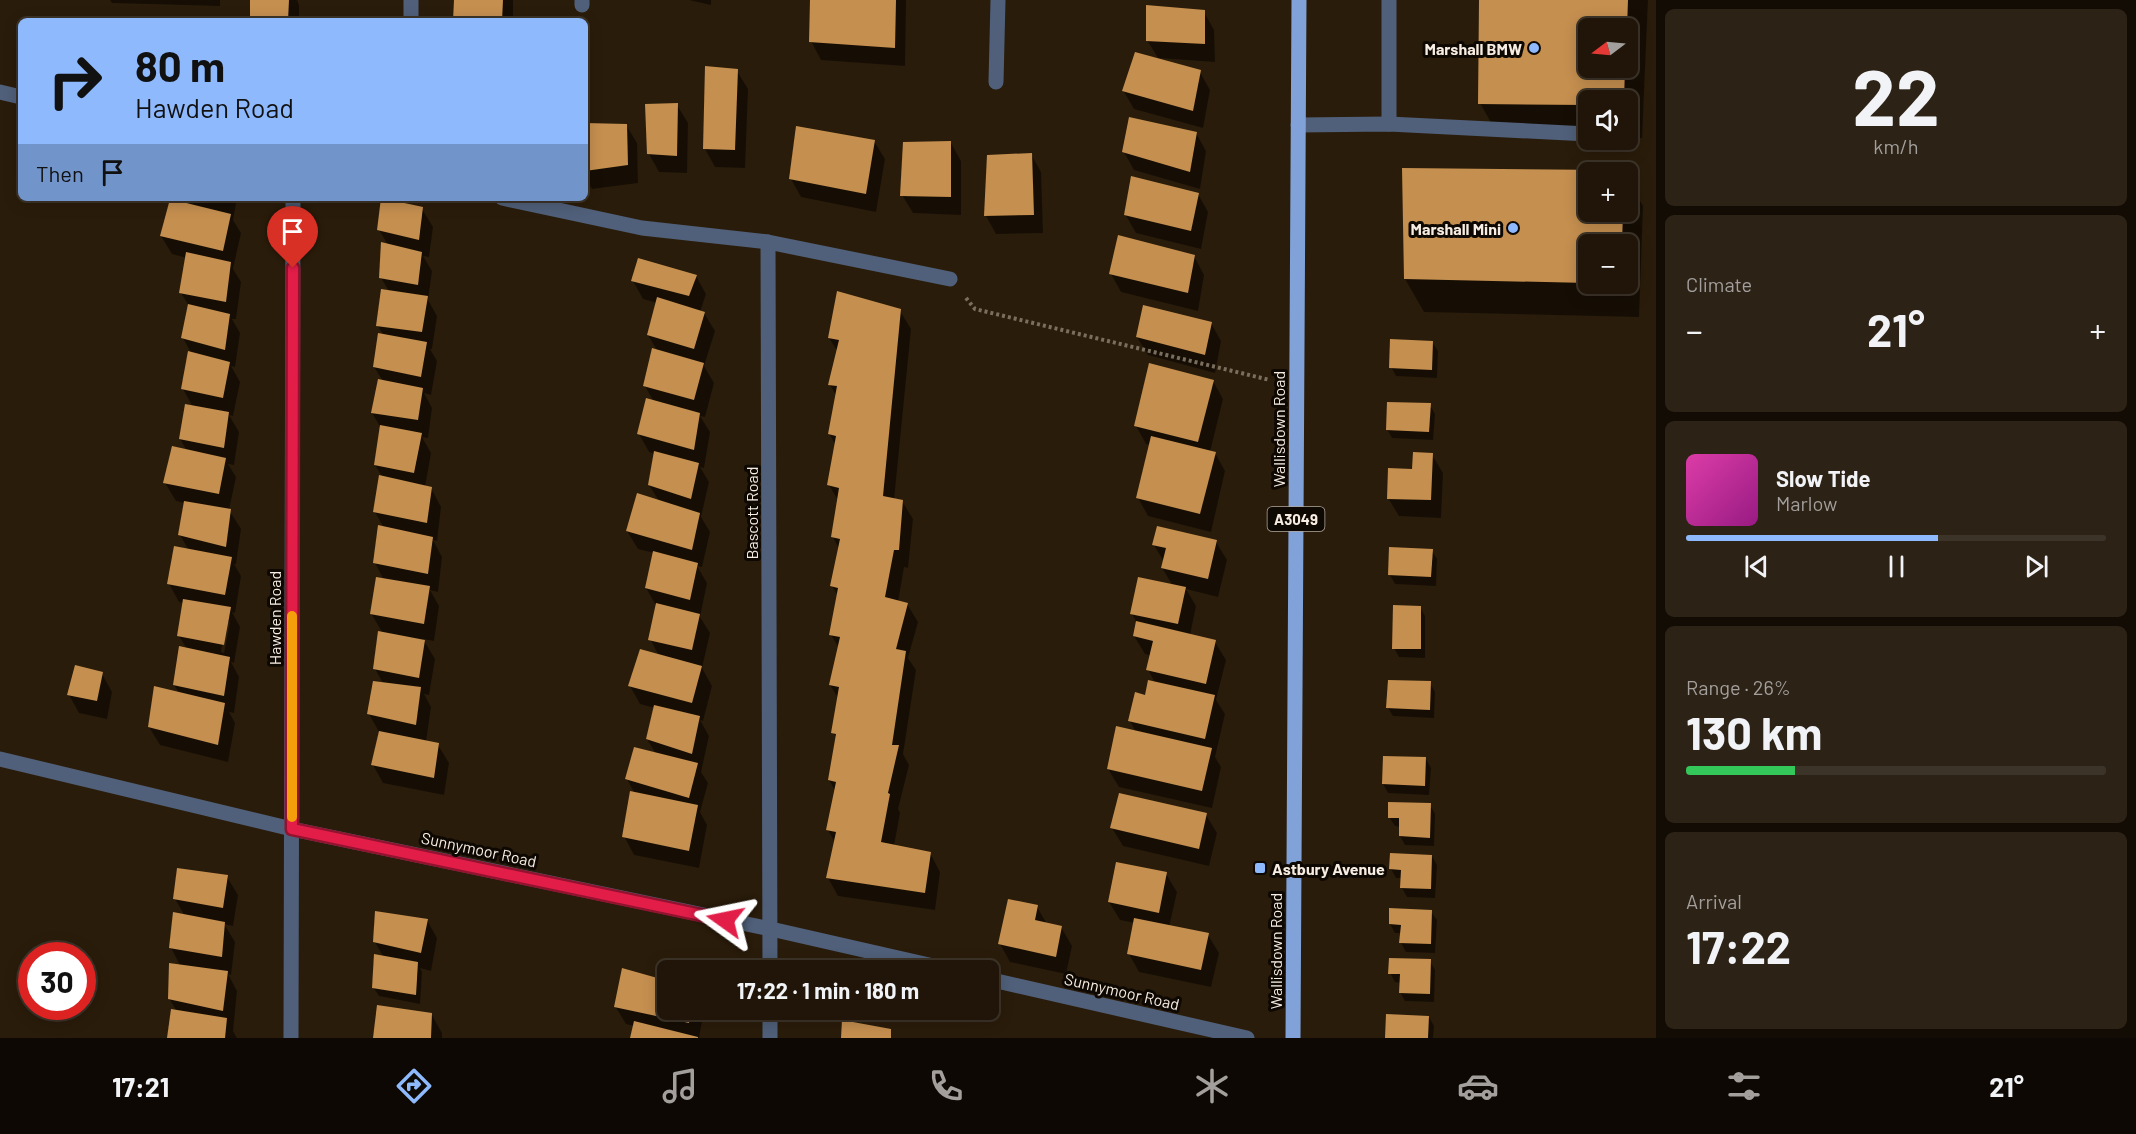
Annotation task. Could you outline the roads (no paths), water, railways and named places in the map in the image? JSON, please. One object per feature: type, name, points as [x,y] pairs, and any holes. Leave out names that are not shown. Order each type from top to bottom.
[{"type":"main road","name":"Wallisdown Road","points":[[1293,1038],[1299,0]]},
{"type":"street","points":[[411,0],[411,18]]},
{"type":"street","points":[[996,82],[998,0]]},
{"type":"street","points":[[1389,0],[1389,124]]},
{"type":"street","points":[[0,92],[18,96]]},
{"type":"street","points":[[1298,125],[1389,124],[1578,133]]},
{"type":"street","name":"Hawden Road","points":[[291,1038],[294,201]]},
{"type":"street","points":[[516,201],[642,228],[768,242],[950,279]]},
{"type":"street","name":"Bascott Road","points":[[768,242],[770,960]]},
{"type":"street","name":"Sunnymoor Road","points":[[0,759],[292,829],[771,929],[907,960]]},
{"type":"street","name":"Sunnymoor Road","points":[[999,982],[1247,1038]]},
{"type":"street","points":[[770,1020],[770,1038]]},
{"type":"place","name":"Marshall BMW","points":[[1534,48]]},
{"type":"place","name":"Marshall Mini","points":[[1513,228]]},
{"type":"place","name":"Astbury Avenue","points":[[1260,868]]}]
